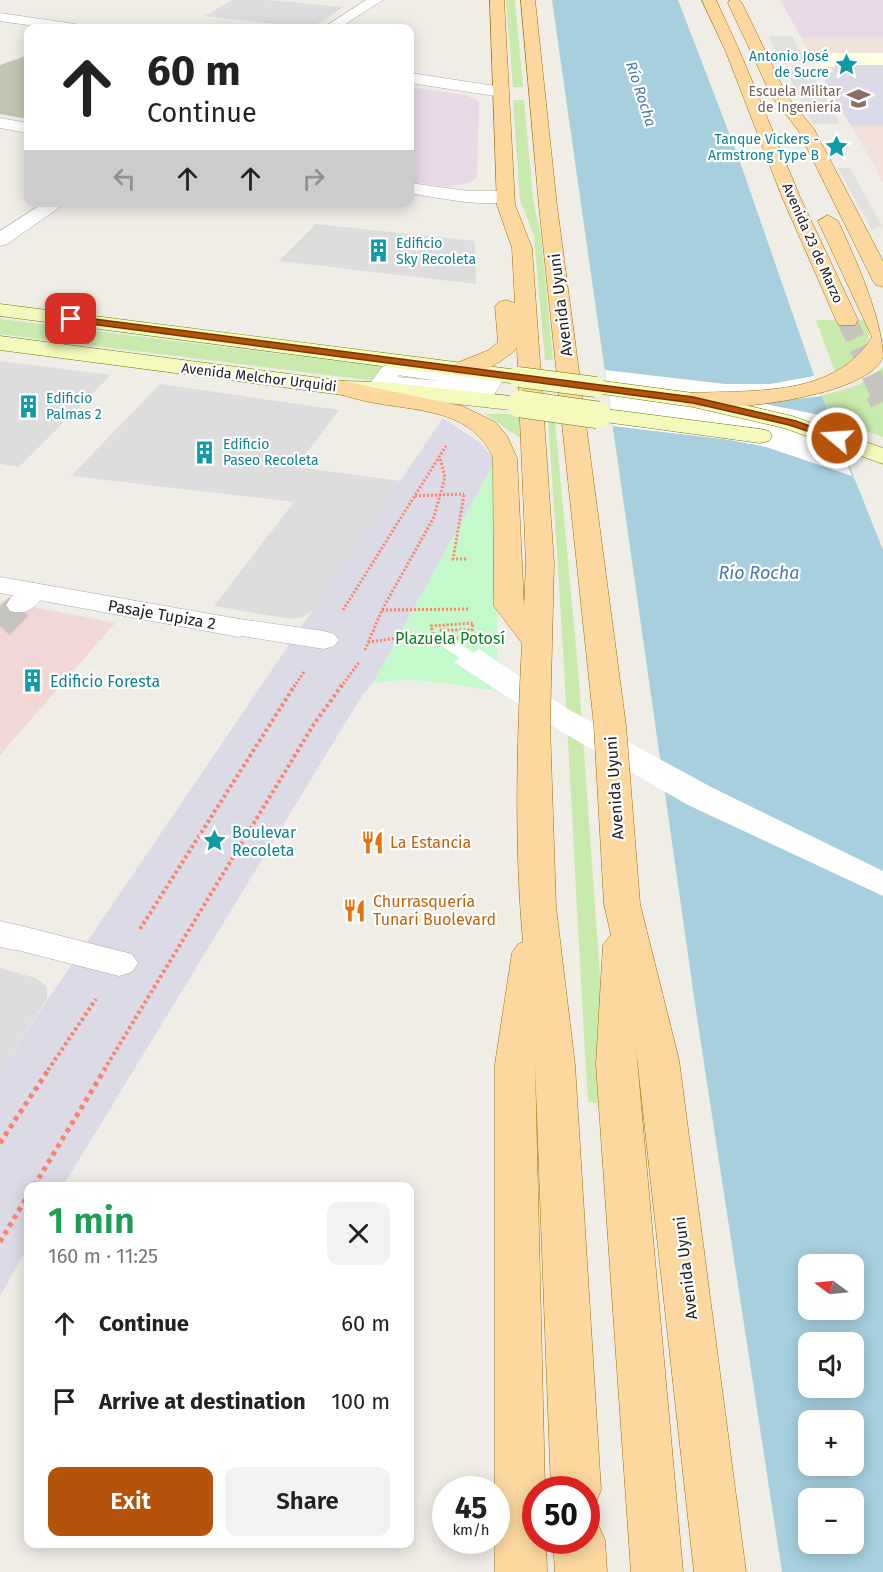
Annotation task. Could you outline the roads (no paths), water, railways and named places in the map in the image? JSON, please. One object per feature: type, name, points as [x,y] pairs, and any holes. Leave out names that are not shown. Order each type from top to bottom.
[{"type":"main road","name":"Avenida Uyuni","points":[[497,0],[506,201],[522,248],[540,563],[534,725],[538,907],[555,1065],[575,1476]]},
{"type":"main road","name":"Avenida Uyuni","points":[[528,0],[548,206],[610,726],[622,904],[659,1060],[720,1572]]},
{"type":"main road","name":"Avenida 23 de Marzo","points":[[709,0],[847,320]]},
{"type":"main road","points":[[734,0],[780,97],[806,129],[883,281]]},
{"type":"main road","points":[[752,99],[782,124],[787,135]]},
{"type":"main road","points":[[693,400],[790,393],[818,387],[854,373],[873,359],[883,338],[818,199]]},
{"type":"main road","points":[[462,369],[497,356],[509,343],[502,235],[506,201]]},
{"type":"main road","points":[[0,310],[693,400],[792,423],[842,449],[883,479]]},
{"type":"main road","name":"Avenida Melchor Urquidi","points":[[0,343],[343,388],[383,389],[520,404],[746,433],[803,446],[842,449]]},
{"type":"main road","points":[[343,388],[455,412],[478,423],[502,444],[505,458],[508,606],[537,642]]},
{"type":"main road","points":[[842,449],[883,457]]},
{"type":"main road","points":[[622,904],[616,1064],[657,1572]]},
{"type":"main road","points":[[521,1572],[515,1064],[538,907]]},
{"type":"main road","points":[[580,1554],[581,1572]]},
{"type":"street","points":[[337,24],[376,0]]},
{"type":"street","points":[[0,17],[48,24]]},
{"type":"street","points":[[414,79],[502,92]]},
{"type":"street","points":[[0,123],[24,127]]},
{"type":"street","points":[[414,189],[506,201]]},
{"type":"street","points":[[0,240],[50,207]]},
{"type":"street","name":"Pasaje Tupiza 2","points":[[0,585],[27,598],[239,628],[318,649]]},
{"type":"street","points":[[7,936],[119,963]]},
{"type":"water","name":"Río Rocha","points":[[552,0],[678,0],[739,159],[818,387],[883,550],[883,1572],[782,1572],[696,1011]]},
{"type":"tunnel","points":[[847,320],[880,394]]},
{"type":"tunnel","points":[[879,393],[883,402]]},
{"type":"tunnel","points":[[0,626],[20,605]]},
{"type":"place","name":"Antonio José de Sucre","points":[[847,64]]},
{"type":"place","name":"Escuela Militar de Ingeniería","points":[[859,99]]},
{"type":"place","name":"Tanque Vickers - Armstrong Type B","points":[[837,147]]},
{"type":"place","name":"Edificio Sky Recoleta","points":[[378,251]]},
{"type":"place","name":"Edificio Palmas 2","points":[[28,406]]},
{"type":"place","name":"Edificio Paseo Recoleta","points":[[205,452]]},
{"type":"place","name":"Edificio Foresta","points":[[32,681]]},
{"type":"place","name":"Boulevar Recoleta","points":[[214,841]]},
{"type":"place","name":"La Estancia","points":[[372,842]]},
{"type":"place","name":"Churrasquería Tunari Buolevard","points":[[355,910]]},
{"type":"park label","name":"Plazuela Potosí","points":[[450,638]]}]
